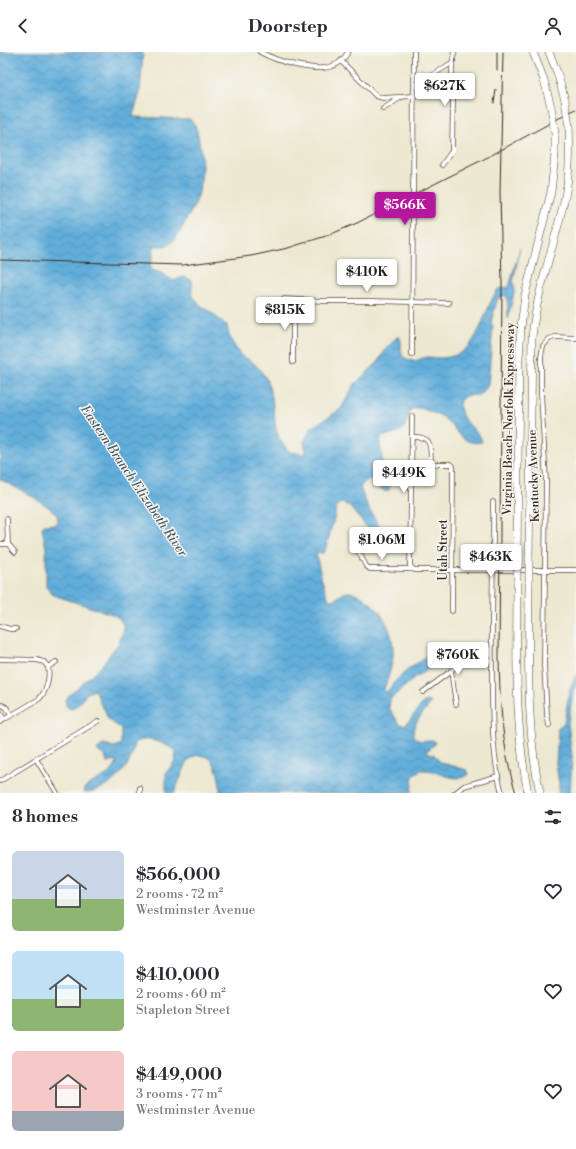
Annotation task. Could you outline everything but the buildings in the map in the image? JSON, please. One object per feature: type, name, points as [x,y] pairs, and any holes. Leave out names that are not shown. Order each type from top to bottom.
[{"type":"highway","name":"Virginia Beach-Norfolk Expressway","points":[[528,793],[523,765],[518,714],[517,668],[519,358],[521,327],[528,277],[551,192],[554,167],[555,134],[551,107],[544,80],[533,52]]},
{"type":"highway","name":"Virginia Beach-Norfolk Expressway","points":[[540,793],[535,766],[530,717],[529,678],[532,337],[541,285],[566,193],[570,162],[569,127],[565,100],[557,72],[549,52]]},
{"type":"street","points":[[260,52],[276,59],[312,69],[325,69],[332,67],[341,61],[348,52]]},
{"type":"street","points":[[412,355],[414,52]]},
{"type":"street","points":[[442,165],[452,151],[454,52]]},
{"type":"street","points":[[341,61],[376,96],[383,98],[414,96]]},
{"type":"street","points":[[414,85],[420,83],[453,62]]},
{"type":"street","points":[[383,108],[400,97]]},
{"type":"street","points":[[284,299],[449,302]]},
{"type":"street","points":[[293,362],[293,325],[296,300]]},
{"type":"street","name":"Kentucky Avenue","points":[[549,725],[544,665],[546,481],[541,393],[541,357],[543,346],[547,341],[555,337],[576,338]]},
{"type":"street","points":[[412,416],[410,566],[412,568]]},
{"type":"street","points":[[412,437],[423,438],[429,442],[431,448],[431,462],[434,464]]},
{"type":"street","points":[[412,464],[434,464]]},
{"type":"street","name":"Utah Street","points":[[434,464],[453,465],[452,610]]},
{"type":"street","points":[[493,502],[493,730],[498,776],[502,793]]},
{"type":"street","points":[[6,519],[8,544],[15,552]]},
{"type":"street","points":[[0,544],[8,544]]},
{"type":"street","points":[[357,549],[366,566],[370,569],[404,570],[412,568],[415,570],[576,570]]},
{"type":"street","points":[[0,626],[16,629]]},
{"type":"street","points":[[0,660],[37,660],[44,662],[48,667],[49,673],[43,694],[39,699],[2,721],[0,712]]},
{"type":"street","points":[[423,692],[451,671],[459,663],[492,660]]},
{"type":"street","points":[[48,667],[56,662]]},
{"type":"street","points":[[451,671],[456,704]]},
{"type":"street","points":[[0,706],[2,705],[6,707],[11,715]]},
{"type":"street","points":[[0,781],[98,721]]},
{"type":"street","points":[[36,759],[57,793]]},
{"type":"street","points":[[455,793],[464,786],[498,776]]},
{"type":"water","name":"Eastern Branch Elizabeth River","points":[[0,52],[143,52],[140,93],[133,115],[134,117],[190,119],[194,123],[197,132],[202,163],[199,192],[195,204],[180,232],[173,241],[168,245],[153,247],[153,258],[150,264],[152,270],[161,273],[173,281],[184,277],[192,280],[192,293],[196,301],[227,325],[230,339],[241,356],[250,360],[259,368],[267,380],[272,397],[276,429],[279,438],[289,452],[303,454],[306,452],[304,442],[311,428],[341,409],[354,385],[378,362],[386,349],[398,336],[401,341],[403,356],[411,361],[425,357],[441,358],[454,356],[464,350],[472,342],[478,332],[492,299],[498,289],[509,287],[520,248],[513,282],[515,289],[508,319],[507,295],[498,298],[491,322],[493,327],[488,385],[479,395],[467,395],[459,403],[464,419],[477,432],[482,442],[476,443],[466,440],[443,417],[422,409],[415,408],[410,410],[405,426],[402,430],[380,439],[382,468],[380,472],[390,488],[387,492],[384,491],[369,480],[363,483],[360,488],[369,509],[384,534],[381,539],[373,541],[370,539],[368,529],[349,506],[340,503],[336,507],[325,551],[323,553],[316,553],[321,577],[329,600],[332,600],[347,592],[356,593],[375,607],[389,629],[393,645],[393,654],[391,669],[384,689],[385,693],[398,678],[421,660],[444,647],[449,646],[454,649],[449,656],[416,677],[390,699],[389,708],[400,724],[404,725],[423,703],[426,701],[431,702],[416,722],[413,732],[415,737],[420,741],[434,741],[435,744],[426,752],[434,754],[439,761],[443,763],[467,770],[469,774],[458,778],[427,770],[421,770],[413,776],[411,793],[220,793],[219,779],[214,764],[208,757],[198,755],[188,760],[174,793],[166,793],[166,773],[175,761],[176,751],[162,743],[151,740],[141,740],[136,742],[127,766],[117,777],[105,787],[91,792],[84,792],[84,788],[112,771],[115,767],[117,762],[114,760],[107,764],[105,755],[97,749],[103,745],[115,747],[121,744],[121,729],[108,719],[96,691],[94,690],[86,694],[81,702],[73,709],[68,708],[65,699],[101,666],[118,644],[124,630],[123,624],[119,618],[112,614],[52,594],[46,586],[46,548],[42,528],[44,525],[58,523],[57,516],[51,509],[38,500],[0,479]]},
{"type":"water","points":[[576,675],[576,686],[574,689],[568,723],[572,757],[570,793],[558,793],[559,785],[556,764],[558,728],[564,722],[569,692]]},
{"type":"tram line","points":[[497,52],[497,70]]},
{"type":"tram line","points":[[503,52],[500,192],[502,285],[499,658],[501,709],[505,743],[511,776],[516,793]]},
{"type":"tram line","points":[[494,103],[496,90]]},
{"type":"railway","points":[[0,260],[183,265],[251,256],[288,248],[329,235],[357,223],[488,157],[576,109]]}]
